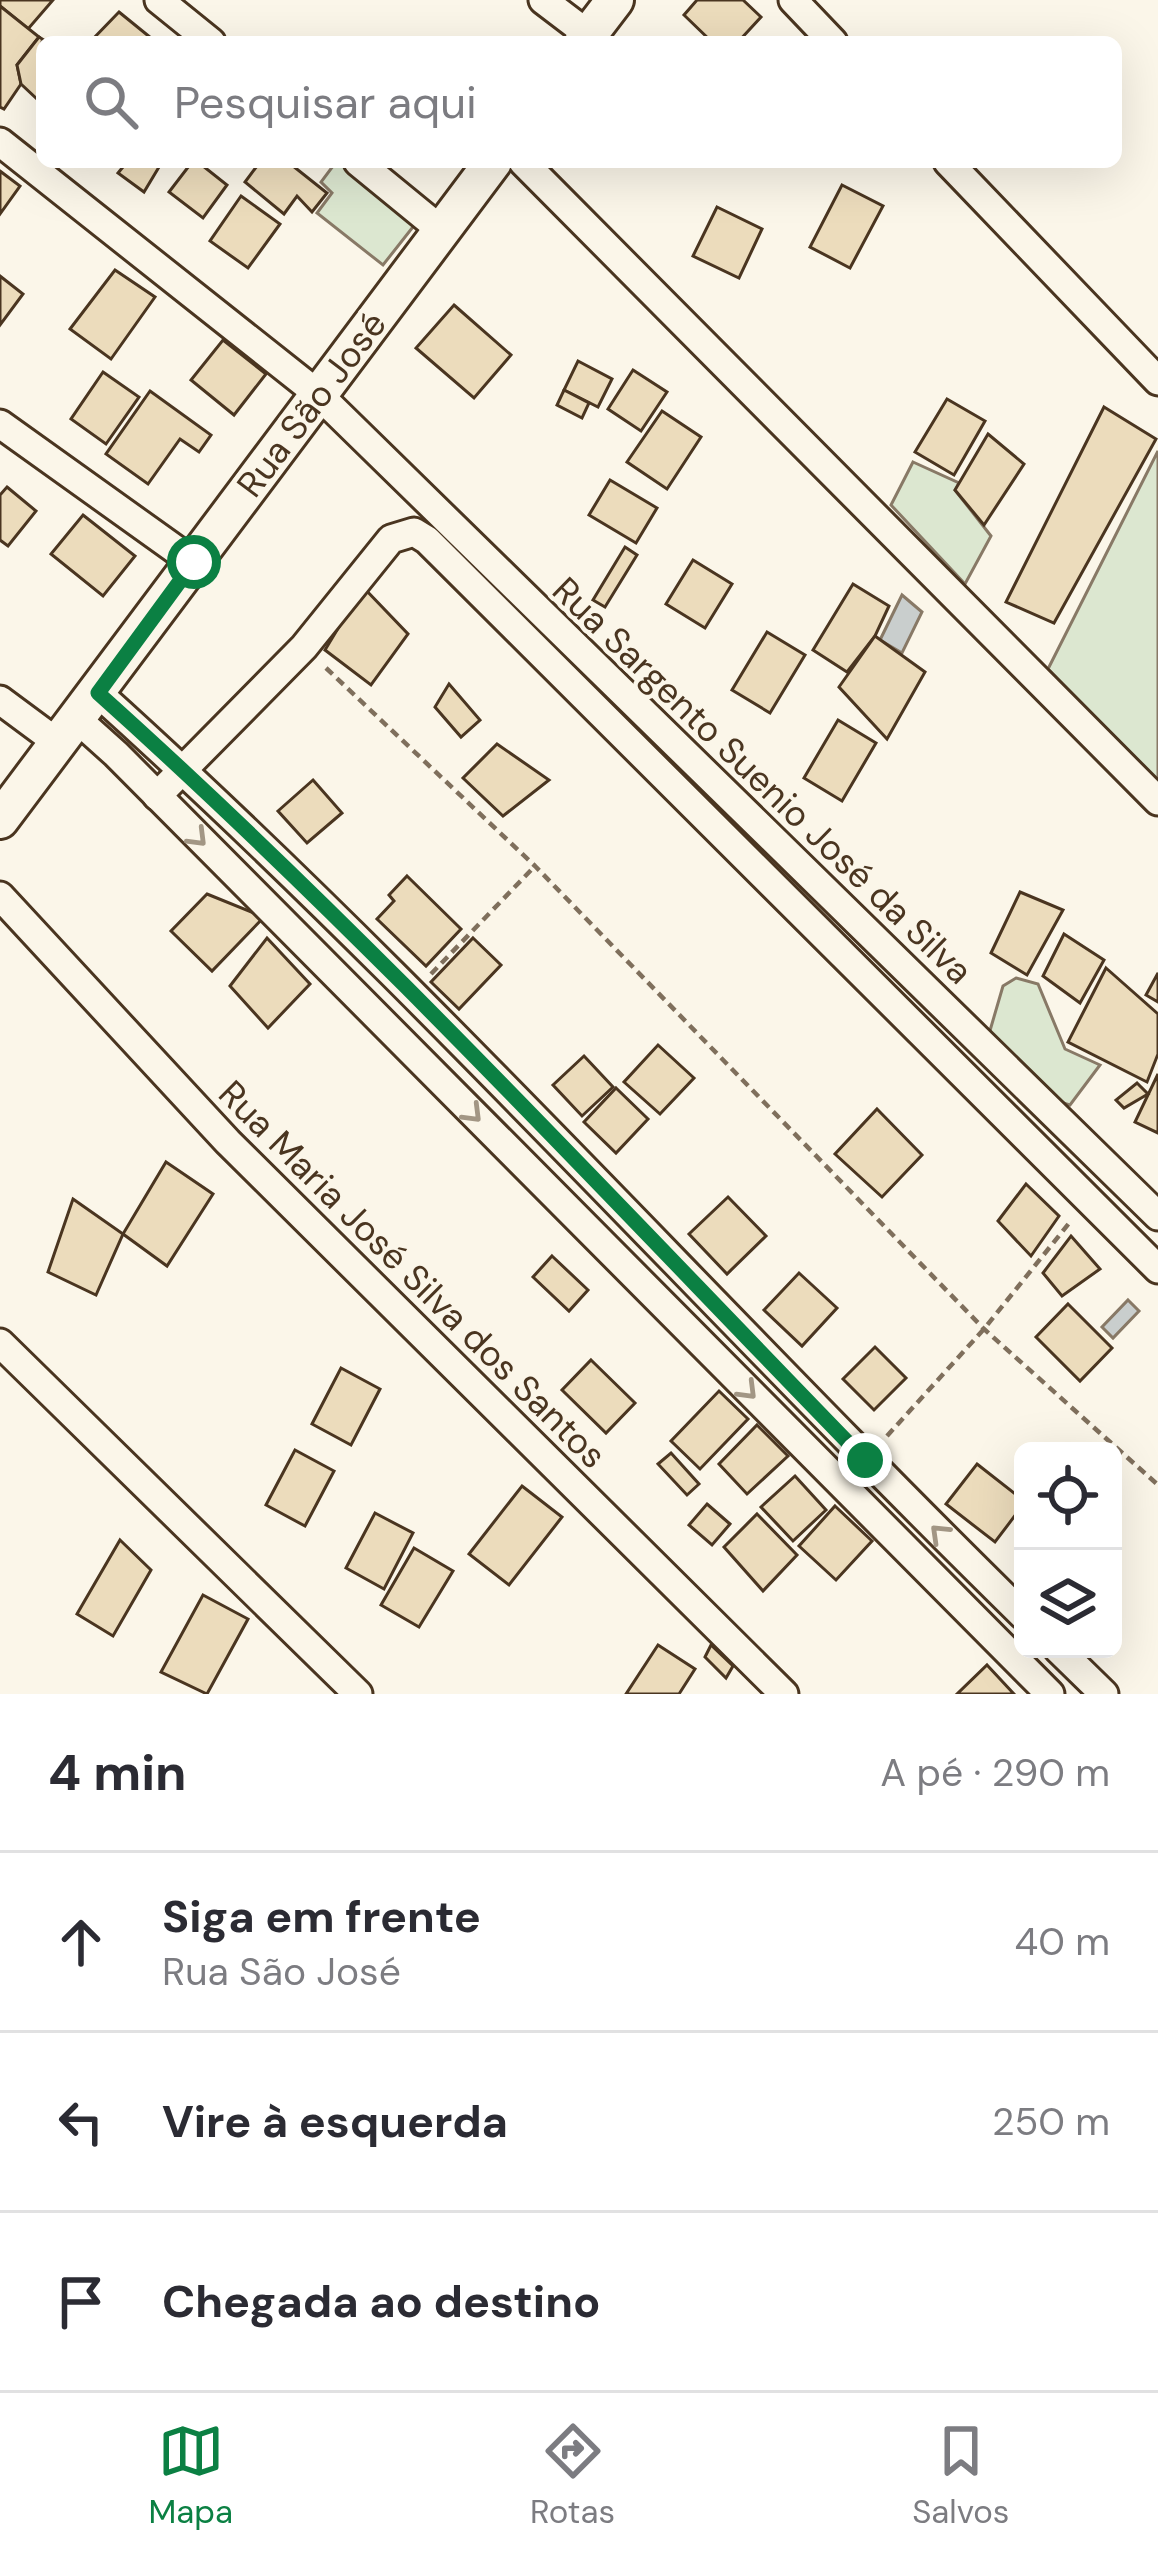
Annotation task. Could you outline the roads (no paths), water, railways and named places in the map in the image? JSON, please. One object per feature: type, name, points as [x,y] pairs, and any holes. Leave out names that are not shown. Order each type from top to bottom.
[{"type":"main road","points":[[588,36],[615,0]]},
{"type":"main road","name":"Rua São José","points":[[0,820],[488,168]]},
{"type":"street","points":[[159,0],[204,36]]},
{"type":"street","points":[[543,0],[583,36]]},
{"type":"street","points":[[793,0],[827,36]]},
{"type":"street","name":"Rua Sargento Suenio José da Silva","points":[[0,142],[318,394],[1158,1216]]},
{"type":"street","points":[[365,168],[442,230]]},
{"type":"street","points":[[530,168],[1158,801]]},
{"type":"street","points":[[954,168],[1158,381]]},
{"type":"street","points":[[0,424],[194,562]]},
{"type":"street","points":[[157,796],[304,647],[391,539],[414,532],[1158,1269]]},
{"type":"street","points":[[0,700],[78,718],[182,770],[412,994],[865,1460],[1014,1606]]},
{"type":"street","points":[[78,718],[1051,1694]]},
{"type":"street","name":"Rua Maria José Silva dos Santos","points":[[0,896],[228,1142],[784,1694]]},
{"type":"street","points":[[0,1343],[358,1694]]},
{"type":"street","points":[[1067,1658],[1104,1694]]}]
